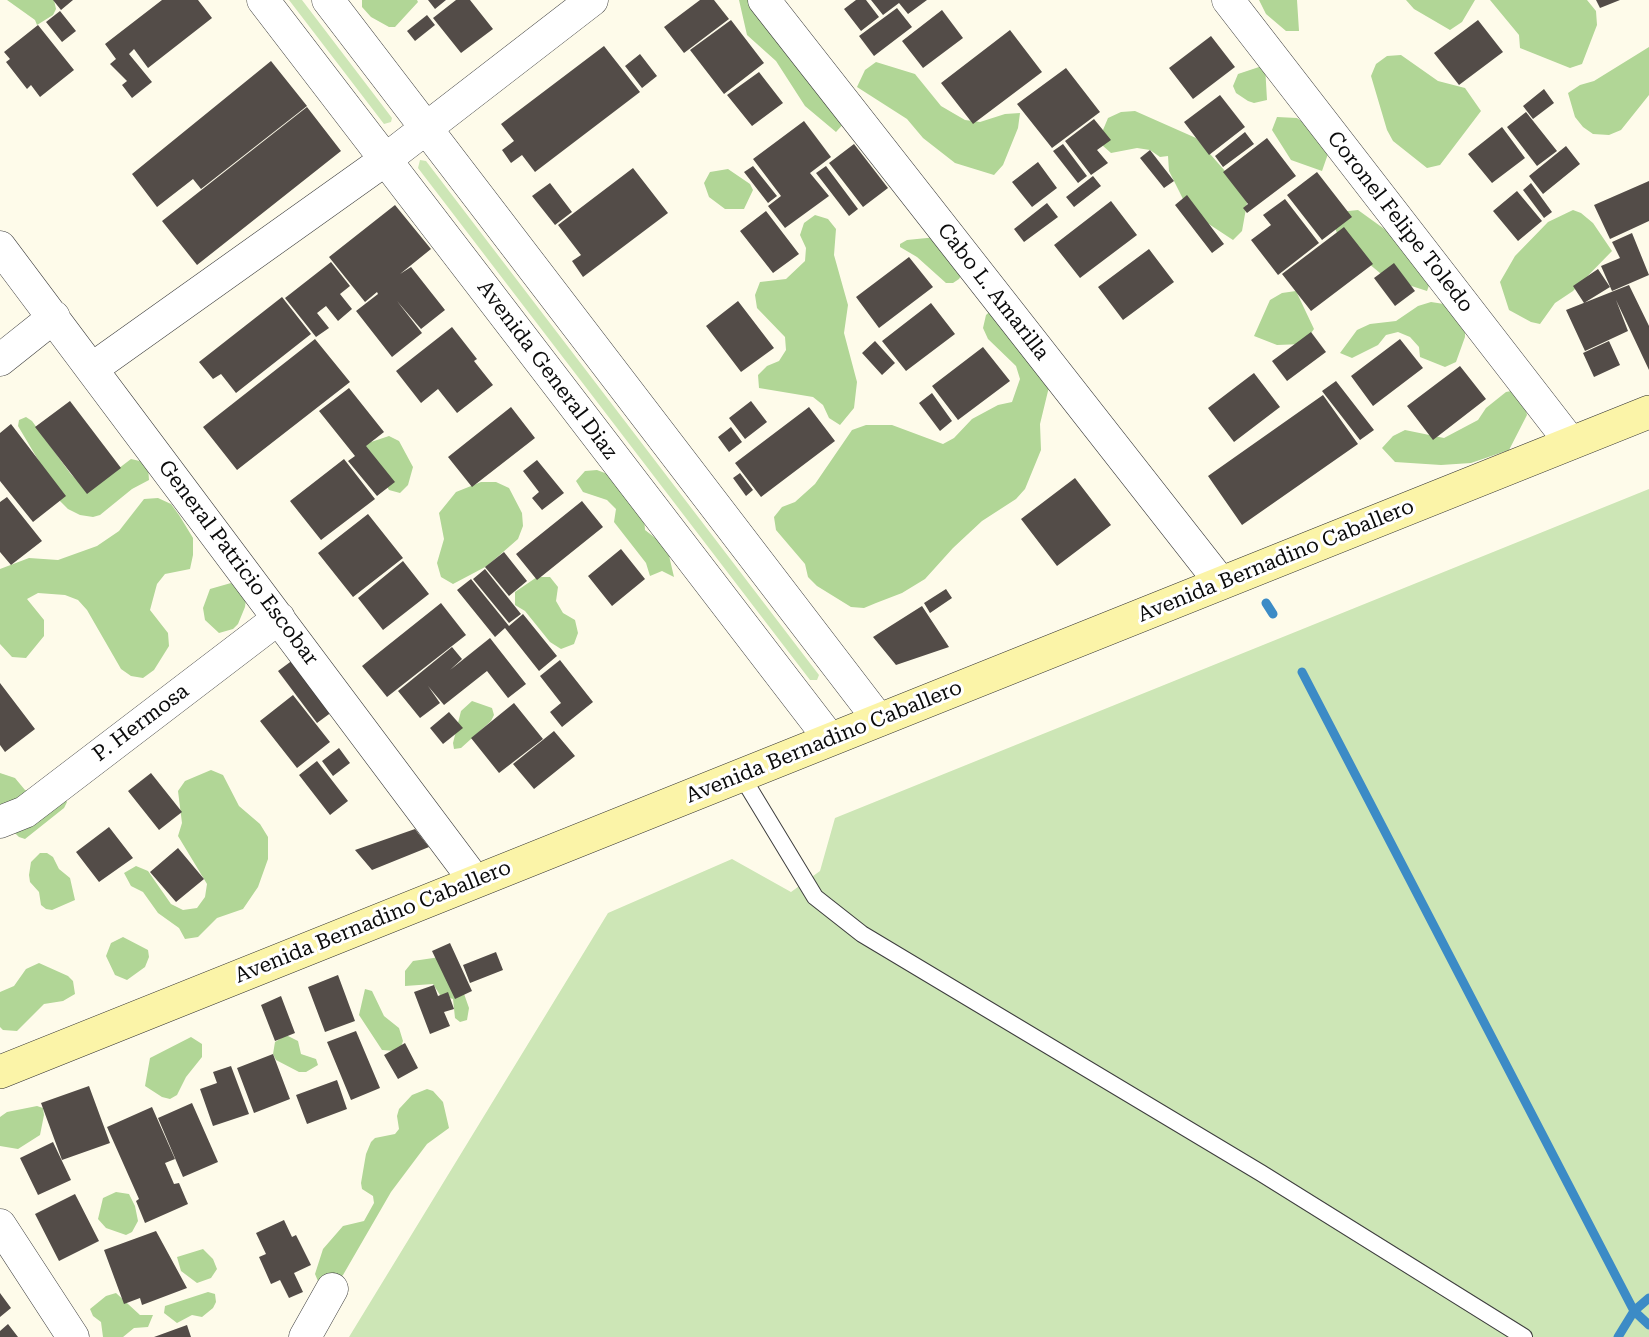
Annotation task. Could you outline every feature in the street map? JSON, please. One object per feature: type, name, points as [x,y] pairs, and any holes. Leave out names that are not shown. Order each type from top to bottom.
[{"type":"street","name":"Avenida General Diaz","points":[[263,0],[830,739]]},
{"type":"street","points":[[328,0],[879,720]]},
{"type":"street","points":[[93,368],[386,160],[592,0]]},
{"type":"street","name":"Cabo L. Amarilla","points":[[764,0],[1221,583]]},
{"type":"street","name":"Coronel Felipe Toledo","points":[[1228,0],[1571,443]]},
{"type":"street","name":"General Patricio Escobar","points":[[0,247],[476,881]]},
{"type":"street","points":[[0,360],[54,317]]},
{"type":"street","name":"Avenida Bernadino Caballero","points":[[0,1072],[1649,412]]},
{"type":"street","name":"P. Hermosa","points":[[0,822],[25,812],[279,618]]},
{"type":"street","points":[[0,1225],[73,1337]]},
{"type":"street","points":[[305,1337],[332,1289]]},
{"type":"lane","points":[[741,776],[815,897],[862,934],[1261,1173],[1524,1337]]},
{"type":"green space","points":[[7,0],[54,0],[56,9],[53,15],[37,25],[35,20]]},
{"type":"green space","points":[[289,0],[302,0],[392,118],[391,122],[384,124]]},
{"type":"green space","points":[[362,0],[417,0],[418,2],[395,27],[389,27],[371,17],[362,7]]},
{"type":"green space","points":[[739,0],[763,0],[845,122],[836,132],[805,106],[776,61],[747,35]]},
{"type":"green space","points":[[1259,0],[1297,0],[1299,31],[1286,31],[1266,14]]},
{"type":"green space","points":[[1406,0],[1475,0],[1462,22],[1450,30],[1414,9]]},
{"type":"green space","points":[[1490,0],[1587,0],[1596,11],[1597,25],[1582,64],[1570,68],[1520,48],[1519,35]]},
{"type":"green space","points":[[1649,47],[1649,95],[1621,130],[1609,135],[1593,134],[1583,127],[1575,117],[1568,93],[1580,85],[1594,81]]},
{"type":"green space","points":[[1401,55],[1438,81],[1465,88],[1481,111],[1440,165],[1427,168],[1393,141],[1387,130],[1371,76],[1376,64],[1387,56]]},
{"type":"green space","points":[[876,62],[915,74],[941,106],[965,120],[980,122],[1005,114],[1020,113],[1018,128],[1003,165],[994,175],[955,163],[923,138],[907,119],[857,87],[865,70]]},
{"type":"green space","points":[[1265,65],[1267,100],[1254,103],[1236,93],[1233,86],[1238,74]]},
{"type":"green space","points":[[1135,111],[1196,138],[1225,171],[1238,178],[1245,189],[1247,203],[1242,231],[1233,240],[1189,211],[1169,171],[1168,156],[1160,157],[1150,150],[1137,148],[1111,153],[1102,145],[1103,130],[1108,118],[1121,112]]},
{"type":"green space","points":[[1277,117],[1297,118],[1325,138],[1329,151],[1322,171],[1291,160],[1272,130]]},
{"type":"green space","points":[[420,160],[426,161],[819,675],[817,680],[810,680],[418,168]]},
{"type":"green space","points":[[728,169],[750,184],[753,190],[744,209],[725,209],[709,197],[704,183],[710,172]]},
{"type":"green space","points":[[1358,210],[1419,254],[1432,277],[1427,291],[1393,280],[1380,273],[1339,239],[1330,213]]},
{"type":"green space","points":[[1573,210],[1581,213],[1593,223],[1612,251],[1573,291],[1555,303],[1540,324],[1531,322],[1509,310],[1500,282],[1515,256],[1548,222]]},
{"type":"green space","points":[[815,215],[828,219],[836,229],[834,255],[848,305],[844,333],[857,382],[854,408],[840,425],[829,418],[823,405],[813,397],[759,388],[758,375],[767,366],[779,361],[786,350],[785,337],[757,308],[755,295],[760,282],[786,279],[805,261],[806,248],[800,235],[804,223]]},
{"type":"green space","points":[[937,237],[967,266],[959,279],[953,283],[946,283],[917,257],[900,247],[900,244],[907,240]]},
{"type":"green space","points":[[1296,291],[1314,329],[1303,344],[1277,345],[1254,336],[1270,300],[1282,293]]},
{"type":"green space","points":[[1431,302],[1444,304],[1465,322],[1465,337],[1456,362],[1445,367],[1420,357],[1419,347],[1410,337],[1398,332],[1386,335],[1378,345],[1352,358],[1340,353],[1357,330],[1370,324],[1396,321],[1418,306]]},
{"type":"green space","points":[[996,306],[1056,358],[1040,424],[1041,450],[1025,489],[1016,499],[982,521],[925,579],[902,593],[864,608],[851,607],[817,586],[808,577],[805,564],[776,530],[774,517],[782,507],[795,502],[815,484],[852,430],[866,425],[892,425],[943,444],[954,438],[972,419],[998,405],[1012,402],[1020,379],[1016,366],[988,339],[983,328],[986,315]]},
{"type":"green space","points":[[1521,389],[1527,415],[1509,450],[1471,463],[1441,465],[1395,462],[1382,448],[1393,436],[1405,430],[1444,438],[1478,420],[1486,408],[1506,392]]},
{"type":"green space","points":[[26,417],[32,421],[70,473],[84,488],[110,475],[131,459],[144,462],[148,467],[149,480],[132,489],[100,515],[93,517],[80,515],[68,509],[54,495],[40,463],[18,426],[19,420]]},
{"type":"green space","points":[[389,436],[399,441],[413,467],[408,485],[400,493],[389,490],[364,448],[368,443]]},
{"type":"green space","points":[[597,470],[610,475],[644,517],[645,530],[667,547],[674,577],[662,571],[650,576],[646,563],[614,522],[616,509],[607,500],[583,492],[576,481],[585,471]]},
{"type":"green space","points":[[481,482],[496,482],[509,488],[522,513],[523,526],[518,539],[487,566],[453,584],[441,577],[437,563],[444,539],[439,513],[456,492]]},
{"type":"green space","points":[[1649,489],[1649,1337],[349,1337],[608,913],[732,859],[791,892],[820,871],[835,818]]},
{"type":"green space","points":[[158,498],[171,504],[179,515],[193,538],[193,555],[190,569],[165,574],[157,584],[150,610],[168,633],[169,646],[154,670],[143,678],[131,676],[121,669],[87,610],[78,600],[65,595],[38,593],[27,599],[44,620],[44,636],[26,658],[12,657],[0,644],[0,569],[29,558],[58,560],[97,546],[119,531],[144,499]]},
{"type":"green space","points":[[537,577],[550,577],[558,587],[556,601],[563,613],[575,620],[578,633],[574,644],[561,649],[550,642],[525,611],[515,605],[515,592]]},
{"type":"green space","points":[[231,583],[246,599],[245,607],[238,624],[233,629],[219,633],[205,620],[203,608],[210,589]]},
{"type":"green space","points":[[472,701],[492,708],[494,715],[491,721],[461,748],[454,749],[453,743],[461,711]]},
{"type":"green space","points":[[211,770],[223,775],[239,806],[260,824],[268,837],[268,859],[258,887],[243,909],[217,918],[198,937],[185,939],[179,928],[158,913],[143,892],[131,886],[124,873],[136,866],[148,871],[171,904],[183,910],[197,908],[205,897],[207,884],[178,836],[182,823],[178,791],[185,781]]},
{"type":"green space","points":[[0,773],[15,778],[25,790],[63,796],[67,802],[64,808],[25,839],[19,837],[0,819]]},
{"type":"green space","points":[[40,853],[47,853],[53,857],[59,869],[70,878],[75,900],[52,910],[41,905],[39,892],[30,882],[29,875],[31,862]]},
{"type":"green space","points":[[123,937],[148,950],[149,957],[145,967],[127,980],[115,975],[106,956],[111,943]]},
{"type":"green space","points":[[440,957],[462,988],[469,1008],[467,1020],[460,1022],[455,1018],[453,999],[440,995],[433,984],[405,986],[405,971],[413,961]]},
{"type":"green space","points":[[39,963],[68,976],[73,981],[75,994],[63,1001],[44,1004],[17,1031],[3,1030],[0,1027],[0,992],[14,986],[26,969]]},
{"type":"green space","points":[[365,989],[372,991],[384,1016],[399,1028],[403,1041],[401,1047],[395,1051],[382,1050],[359,1015]]},
{"type":"green space","points":[[286,1035],[298,1041],[301,1054],[316,1059],[318,1065],[306,1072],[299,1072],[276,1060],[273,1054],[275,1042]]},
{"type":"green space","points":[[191,1037],[202,1044],[202,1057],[186,1077],[177,1095],[170,1099],[162,1097],[145,1086],[150,1058]]},
{"type":"green space","points":[[427,1089],[433,1091],[443,1102],[449,1128],[427,1144],[391,1192],[343,1275],[333,1284],[320,1286],[315,1274],[323,1249],[343,1226],[364,1221],[374,1203],[373,1196],[362,1189],[361,1183],[366,1154],[371,1142],[375,1138],[395,1134],[399,1129],[397,1116],[399,1109],[412,1095]]},
{"type":"green space","points":[[37,1106],[43,1108],[44,1115],[40,1135],[18,1149],[0,1146],[0,1117],[7,1112]]},
{"type":"green space","points":[[116,1192],[129,1194],[135,1206],[138,1221],[132,1232],[126,1235],[106,1228],[98,1219],[103,1198]]},
{"type":"green space","points":[[203,1249],[213,1259],[217,1269],[211,1278],[197,1283],[181,1271],[177,1257]]},
{"type":"green space","points":[[208,1292],[215,1294],[216,1302],[213,1308],[202,1317],[192,1315],[177,1323],[164,1313],[165,1306]]},
{"type":"green space","points":[[116,1293],[140,1315],[153,1315],[148,1327],[134,1328],[123,1337],[103,1337],[101,1322],[93,1316],[90,1309],[106,1296]]},
{"type":"building","points":[[53,0],[73,0],[61,10]]},
{"type":"building","points":[[162,0],[198,0],[212,18],[148,68],[134,49],[129,54],[152,82],[132,98],[122,85],[127,81],[110,64],[116,59],[105,44]]},
{"type":"building","points":[[428,0],[446,0],[435,9]]},
{"type":"building","points":[[456,0],[470,0],[493,29],[461,53],[433,18]]},
{"type":"building","points":[[700,0],[714,0],[729,19],[684,53],[664,27]]},
{"type":"building","points":[[856,0],[866,0],[879,17],[861,31],[844,9]]},
{"type":"building","points":[[871,0],[927,0],[908,14],[899,3],[883,15]]},
{"type":"building","points":[[1596,0],[1620,0],[1600,8]]},
{"type":"building","points":[[897,8],[912,27],[874,56],[859,36]]},
{"type":"building","points":[[942,10],[963,38],[923,68],[902,41]]},
{"type":"building","points":[[60,11],[76,31],[62,42],[46,22]]},
{"type":"building","points":[[427,15],[435,25],[415,41],[407,31]]},
{"type":"building","points":[[731,20],[764,63],[724,94],[690,50]]},
{"type":"building","points":[[1478,20],[1503,52],[1459,85],[1434,53]]},
{"type":"building","points":[[38,25],[74,70],[40,97],[31,85],[27,89],[6,62],[10,59],[4,52]]},
{"type":"building","points":[[1010,30],[1042,72],[973,124],[941,83]]},
{"type":"building","points":[[1211,36],[1235,67],[1193,99],[1169,68]]},
{"type":"building","points":[[604,46],[640,92],[535,172],[522,155],[511,163],[502,150],[514,141],[501,124]]},
{"type":"building","points":[[640,54],[657,76],[642,88],[625,66]]},
{"type":"building","points":[[271,61],[307,106],[201,189],[193,179],[157,207],[132,174]]},
{"type":"building","points":[[1066,68],[1100,112],[1052,148],[1017,104]]},
{"type":"building","points":[[759,72],[783,103],[752,126],[727,95]]},
{"type":"building","points":[[1544,89],[1554,103],[1533,119],[1523,106]]},
{"type":"building","points":[[1220,95],[1245,127],[1209,155],[1184,122]]},
{"type":"building","points":[[307,107],[341,151],[197,265],[162,221]]},
{"type":"building","points":[[1526,112],[1557,151],[1537,166],[1507,127]]},
{"type":"building","points":[[1094,119],[1111,140],[1097,150],[1108,163],[1091,175],[1065,141]]},
{"type":"building","points":[[804,121],[831,157],[810,173],[829,196],[785,228],[768,206],[781,196],[753,159]]},
{"type":"building","points":[[1502,127],[1525,158],[1492,183],[1468,154]]},
{"type":"building","points":[[1245,132],[1254,144],[1223,167],[1215,156]]},
{"type":"building","points":[[1267,138],[1296,176],[1247,213],[1243,208],[1248,204],[1223,172]]},
{"type":"building","points":[[854,144],[888,188],[863,207],[829,163]]},
{"type":"building","points":[[1063,144],[1087,176],[1078,183],[1053,151]]},
{"type":"building","points":[[1566,146],[1580,164],[1543,194],[1529,176]]},
{"type":"building","points":[[1150,150],[1174,181],[1164,188],[1140,158]]},
{"type":"building","points":[[1038,162],[1057,188],[1032,207],[1012,182]]},
{"type":"building","points":[[753,166],[777,196],[768,203],[744,172]]},
{"type":"building","points":[[826,166],[858,209],[849,216],[816,173]]},
{"type":"building","points":[[633,168],[668,213],[583,277],[572,261],[581,255],[558,225]]},
{"type":"building","points":[[1317,172],[1352,217],[1322,240],[1287,195]]},
{"type":"building","points":[[1093,176],[1101,186],[1074,207],[1066,197]]},
{"type":"building","points":[[1649,181],[1649,221],[1610,239],[1594,205]]},
{"type":"building","points":[[550,183],[572,212],[555,225],[532,196]]},
{"type":"building","points":[[1531,183],[1552,212],[1544,218],[1523,190]]},
{"type":"building","points":[[1517,191],[1542,221],[1518,241],[1493,211]]},
{"type":"building","points":[[1187,195],[1224,244],[1212,253],[1175,205]]},
{"type":"building","points":[[1285,199],[1319,243],[1278,275],[1251,240],[1271,225],[1263,215]]},
{"type":"building","points":[[1111,201],[1137,235],[1080,278],[1054,245]]},
{"type":"building","points":[[1047,203],[1058,217],[1024,242],[1014,229]]},
{"type":"building","points":[[395,205],[431,249],[400,274],[411,267],[445,310],[421,329],[397,301],[422,333],[392,357],[356,311],[378,294],[377,292],[365,302],[329,257]]},
{"type":"building","points":[[766,211],[799,254],[773,273],[740,231]]},
{"type":"building","points":[[1344,227],[1373,264],[1311,311],[1282,274]]},
{"type":"building","points":[[1632,233],[1649,275],[1612,291],[1601,266],[1620,258],[1612,242]]},
{"type":"building","points":[[1149,249],[1174,282],[1123,320],[1098,287]]},
{"type":"building","points":[[909,257],[933,287],[879,328],[856,297]]},
{"type":"building","points":[[331,262],[350,286],[340,294],[352,309],[338,321],[326,306],[317,313],[329,328],[316,337],[285,298]]},
{"type":"building","points":[[1394,263],[1415,291],[1395,306],[1374,278]]},
{"type":"building","points":[[1598,269],[1610,287],[1584,303],[1573,286]]},
{"type":"building","points":[[1629,285],[1649,326],[1649,370],[1616,300],[1628,331],[1585,351],[1566,310]]},
{"type":"building","points":[[282,297],[311,334],[236,393],[221,374],[213,379],[199,362]]},
{"type":"building","points":[[738,301],[774,348],[741,372],[706,326]]},
{"type":"building","points":[[931,303],[955,334],[906,371],[882,341]]},
{"type":"building","points":[[452,327],[477,359],[474,361],[493,385],[457,413],[438,389],[421,403],[396,371]]},
{"type":"building","points":[[1311,332],[1326,352],[1287,381],[1272,361]]},
{"type":"building","points":[[315,339],[350,382],[237,470],[203,427]]},
{"type":"building","points":[[1400,339],[1423,368],[1373,406],[1351,376]]},
{"type":"building","points":[[875,341],[895,363],[882,375],[862,353]]},
{"type":"building","points":[[1609,341],[1620,365],[1594,377],[1583,353]]},
{"type":"building","points":[[983,347],[1010,381],[958,420],[932,386]]},
{"type":"building","points":[[1460,366],[1486,399],[1433,440],[1407,406]]},
{"type":"building","points":[[1254,373],[1280,407],[1234,442],[1208,408]]},
{"type":"building","points":[[1336,381],[1374,430],[1360,440],[1322,391]]},
{"type":"building","points":[[349,388],[384,432],[366,446],[395,482],[377,496],[348,461],[355,456],[319,411]]},
{"type":"building","points":[[932,393],[952,421],[940,431],[919,403]]},
{"type":"building","points":[[1323,395],[1358,444],[1242,525],[1208,476]]},
{"type":"building","points":[[70,401],[121,468],[87,494],[35,427]]},
{"type":"building","points":[[751,401],[767,422],[745,439],[729,418]]},
{"type":"building","points":[[511,407],[535,438],[472,487],[448,457]]},
{"type":"building","points":[[809,407],[835,441],[761,497],[735,463]]},
{"type":"building","points":[[11,424],[66,496],[33,522],[0,481],[0,433]]},
{"type":"building","points":[[731,427],[742,442],[729,452],[718,437]]},
{"type":"building","points":[[344,459],[375,499],[321,540],[290,501]]},
{"type":"building","points":[[537,460],[564,493],[542,510],[532,498],[539,492],[523,471]]},
{"type":"building","points":[[740,473],[753,490],[746,496],[733,478]]},
{"type":"building","points":[[1075,478],[1111,525],[1057,566],[1021,519]]},
{"type":"building","points":[[7,497],[42,541],[11,565],[0,552],[0,502]]},
{"type":"building","points":[[582,501],[603,527],[537,580],[516,554]]},
{"type":"building","points":[[368,514],[403,558],[353,597],[318,553]]},
{"type":"building","points":[[621,549],[645,579],[612,606],[588,576]]},
{"type":"building","points":[[504,552],[527,581],[509,596],[485,567]]},
{"type":"building","points":[[403,561],[429,594],[383,630],[358,598]]},
{"type":"building","points":[[485,569],[521,614],[509,623],[473,579]]},
{"type":"building","points":[[471,579],[509,626],[523,614],[557,656],[539,671],[505,628],[495,637],[457,590]]},
{"type":"building","points":[[946,589],[952,598],[930,613],[924,603]]},
{"type":"building","points":[[441,603],[466,635],[387,697],[362,666]]},
{"type":"building","points":[[922,606],[949,647],[896,665],[873,637]]},
{"type":"building","points":[[490,638],[526,684],[508,698],[487,671],[444,705],[428,686],[440,703],[420,718],[398,691],[452,647],[462,659],[450,670]]},
{"type":"building","points":[[301,654],[340,706],[317,723],[278,671]]},
{"type":"building","points":[[560,660],[593,702],[562,727],[550,712],[561,703],[540,676]]},
{"type":"building","points":[[0,683],[35,729],[5,752],[0,745]]},
{"type":"building","points":[[293,695],[330,742],[297,768],[260,721]]},
{"type":"building","points":[[514,703],[543,739],[499,773],[471,738]]},
{"type":"building","points":[[449,712],[463,728],[443,744],[430,728]]},
{"type":"building","points":[[554,731],[575,756],[534,789],[513,764]]},
{"type":"building","points":[[339,748],[350,763],[333,776],[322,761]]},
{"type":"building","points":[[317,761],[348,801],[330,815],[299,775]]},
{"type":"building","points":[[151,773],[182,812],[159,830],[128,791]]},
{"type":"building","points":[[109,827],[133,858],[99,882],[76,852]]},
{"type":"building","points":[[415,829],[429,847],[372,870],[355,850]]},
{"type":"building","points":[[178,848],[204,879],[176,902],[150,872]]},
{"type":"building","points":[[450,943],[472,991],[455,999],[432,951]]},
{"type":"building","points":[[496,952],[503,970],[470,983],[463,965]]},
{"type":"building","points":[[338,975],[355,1021],[325,1032],[308,987]]},
{"type":"building","points":[[434,985],[438,996],[448,992],[454,1009],[444,1012],[450,1026],[430,1034],[414,992]]},
{"type":"building","points":[[281,996],[295,1033],[275,1041],[261,1005]]},
{"type":"building","points":[[356,1031],[380,1088],[351,1100],[327,1042]]},
{"type":"building","points":[[405,1043],[418,1068],[398,1079],[384,1055]]},
{"type":"building","points":[[273,1054],[290,1099],[254,1113],[237,1068]]},
{"type":"building","points":[[231,1066],[249,1114],[213,1126],[200,1089],[217,1083],[213,1072]]},
{"type":"building","points":[[337,1080],[347,1109],[307,1124],[296,1095]]},
{"type":"building","points":[[89,1086],[110,1143],[62,1160],[41,1103]]},
{"type":"building","points":[[192,1103],[218,1162],[183,1177],[158,1118]]},
{"type":"building","points":[[152,1107],[175,1159],[165,1163],[174,1184],[179,1183],[188,1204],[145,1223],[136,1201],[139,1199],[107,1127]]},
{"type":"building","points":[[53,1142],[71,1180],[38,1195],[20,1158]]},
{"type":"building","points":[[75,1194],[99,1241],[59,1261],[35,1214]]},
{"type":"building","points":[[284,1220],[292,1237],[296,1235],[311,1265],[294,1273],[303,1292],[289,1298],[280,1280],[271,1284],[259,1257],[266,1254],[256,1233]]},
{"type":"building","points":[[156,1231],[187,1288],[142,1305],[140,1298],[124,1304],[104,1250]]},
{"type":"building","points":[[0,1293],[11,1308],[0,1317]]},
{"type":"building","points":[[8,1324],[18,1337],[0,1337],[0,1331]]},
{"type":"building","points":[[187,1325],[191,1337],[154,1337]]},
{"type":"waterway","points":[[1266,603],[1273,614]]},
{"type":"waterway","points":[[1302,672],[1634,1311],[1618,1337]]},
{"type":"waterway","points":[[1649,1298],[1634,1311],[1649,1325]]}]
